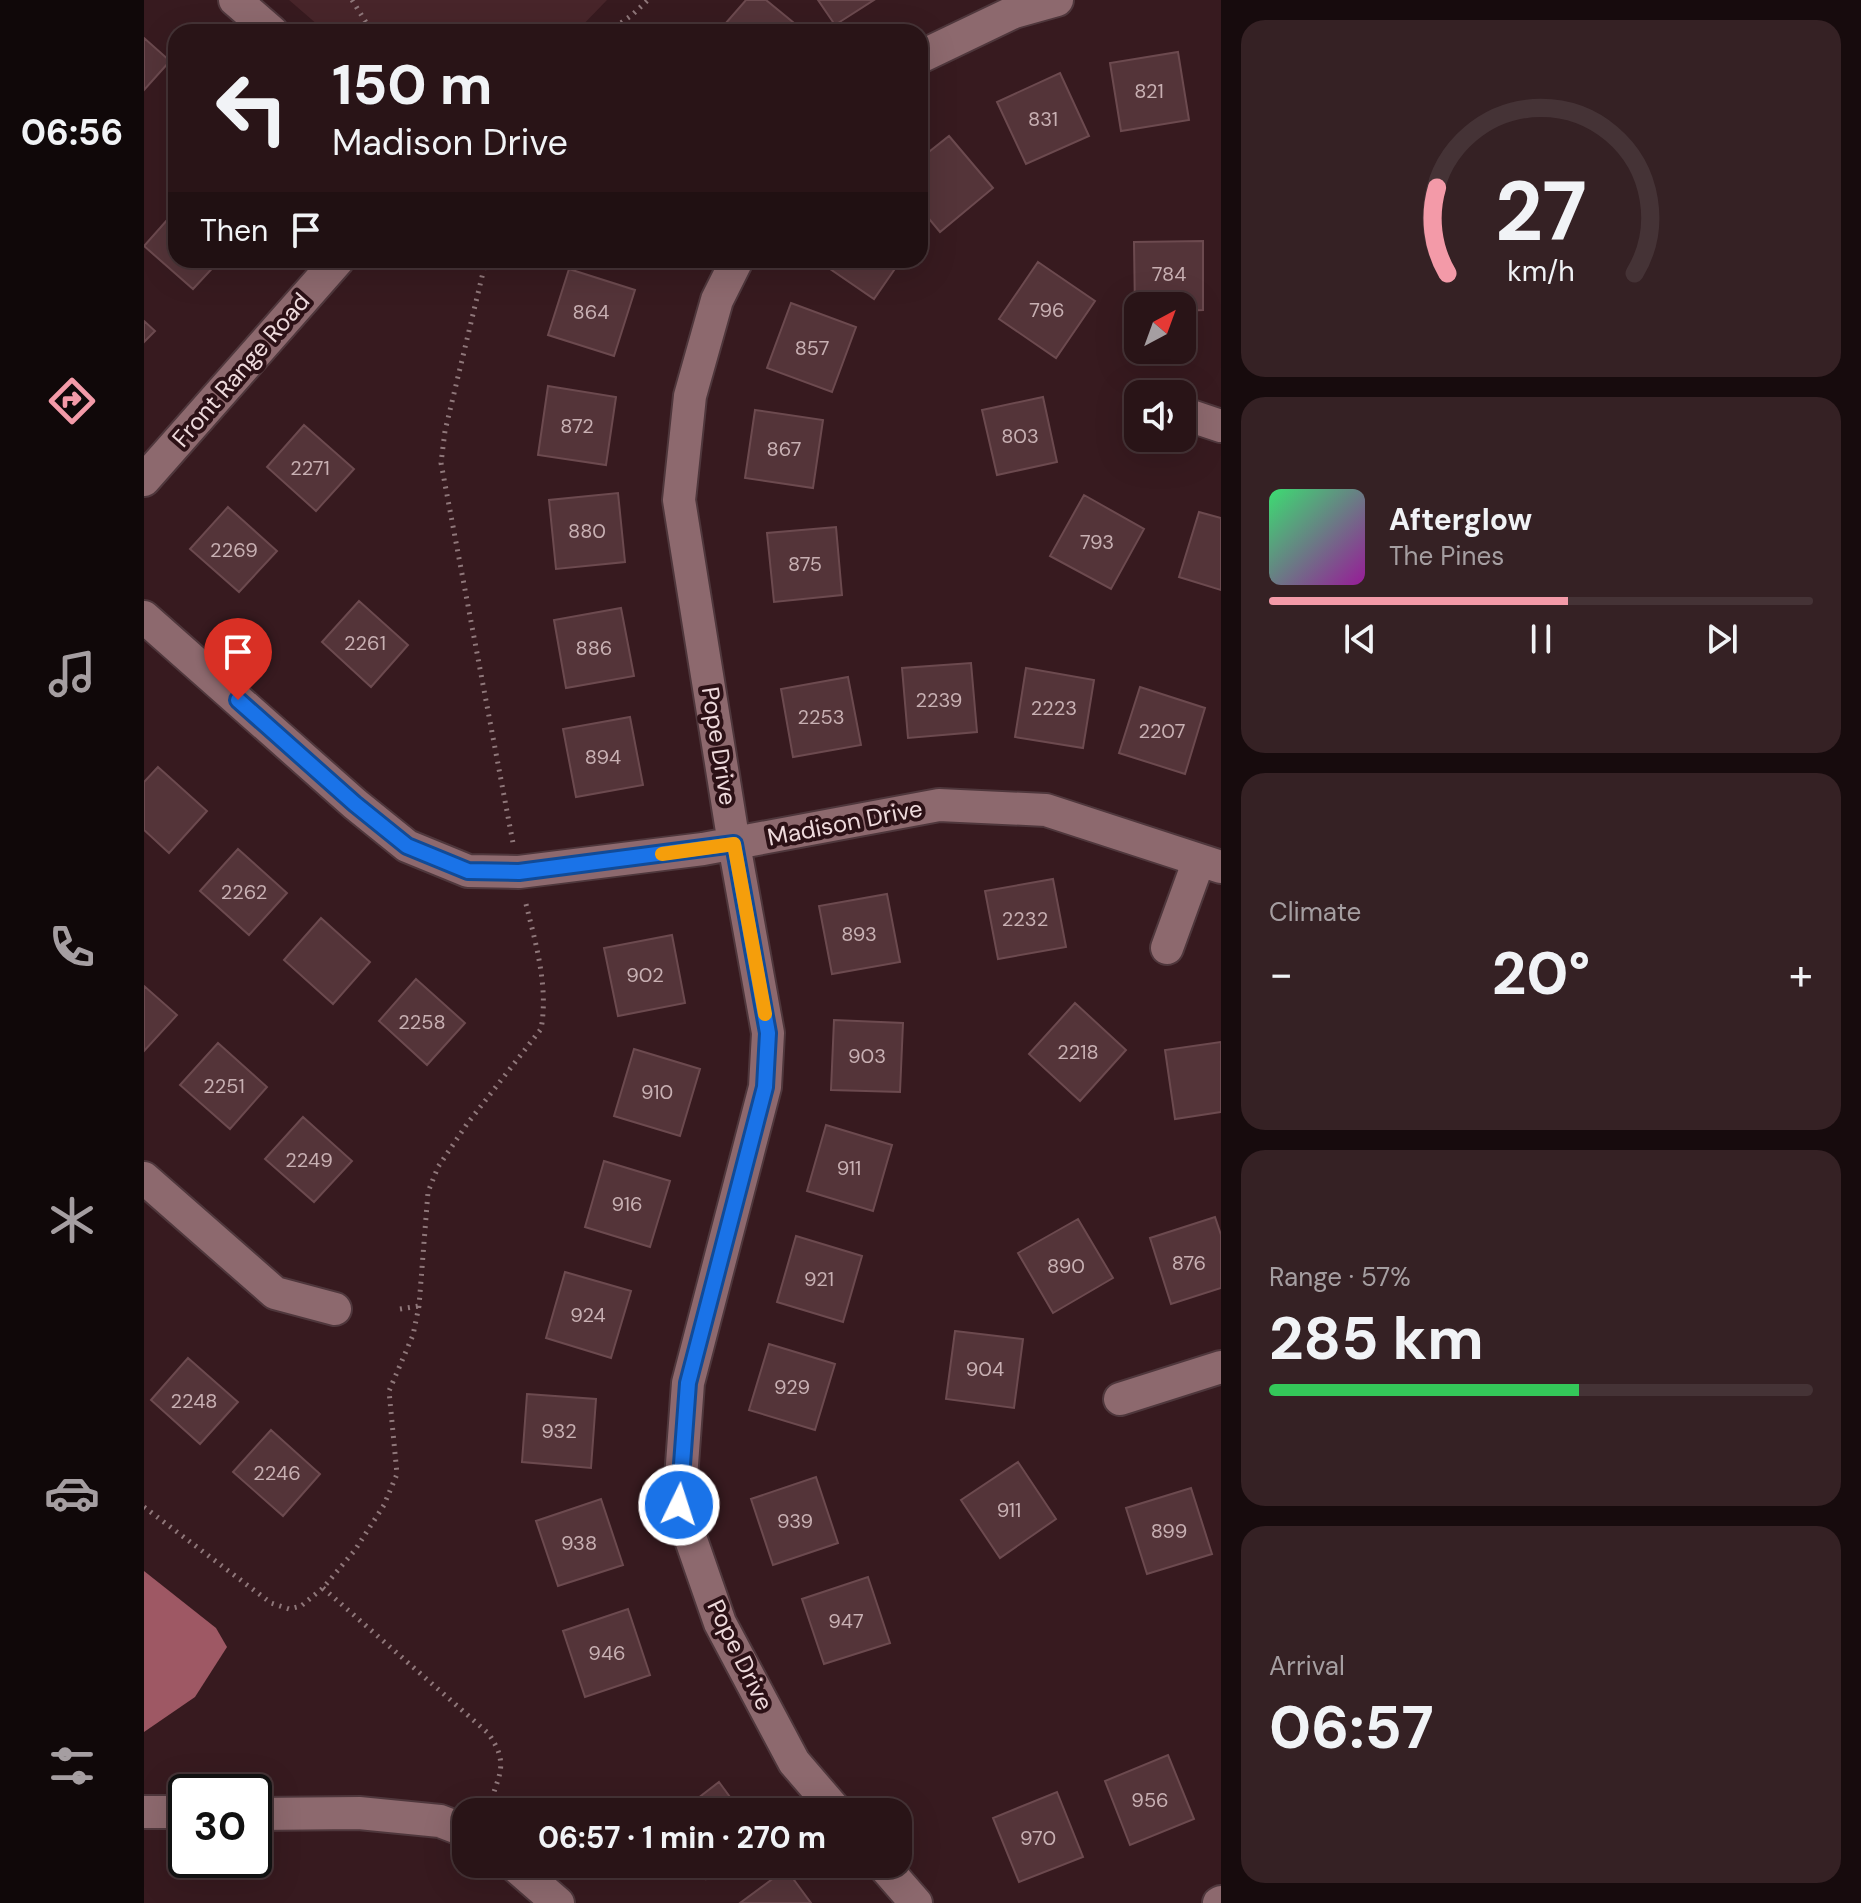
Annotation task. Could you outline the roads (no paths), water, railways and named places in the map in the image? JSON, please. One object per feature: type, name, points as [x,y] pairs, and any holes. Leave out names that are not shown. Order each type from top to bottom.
[{"type":"street","points":[[235,0],[263,24]]},
{"type":"street","points":[[928,53],[1014,12],[1057,0]]},
{"type":"street","name":"Front Range Road","points":[[144,480],[331,268]]},
{"type":"street","name":"Pope Drive","points":[[733,268],[717,300],[690,396],[679,500],[734,844],[768,1033],[765,1087],[688,1383],[679,1505],[720,1623],[794,1762],[825,1798]]},
{"type":"street","points":[[1196,418],[1221,426]]},
{"type":"street","name":"Madison Drive","points":[[144,617],[355,804],[407,846],[468,871],[519,872],[734,844],[939,805],[1046,810],[1210,864],[1167,948]]},
{"type":"street","points":[[144,1178],[275,1293],[335,1309]]},
{"type":"street","points":[[1120,1399],[1221,1367]]},
{"type":"street","points":[[144,1812],[168,1812]]},
{"type":"street","points":[[272,1814],[359,1813],[440,1821],[452,1826]]},
{"type":"street","points":[[529,1878],[558,1903]]},
{"type":"street","points":[[894,1878],[916,1903]]}]
